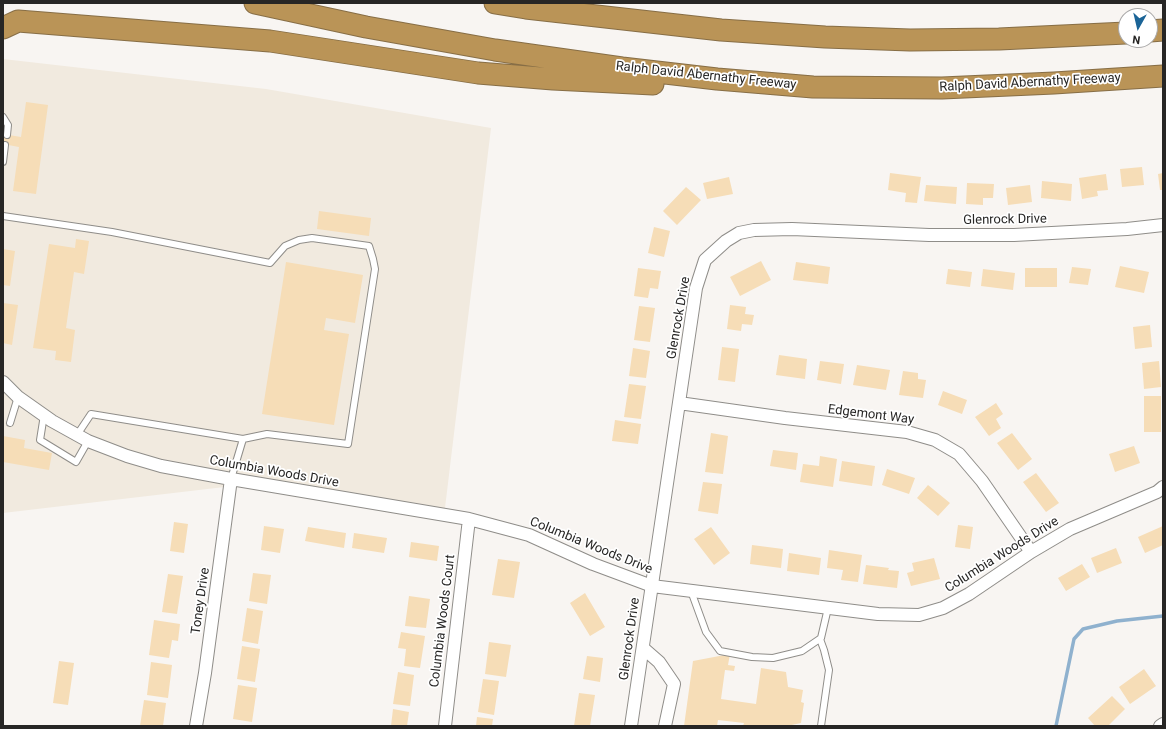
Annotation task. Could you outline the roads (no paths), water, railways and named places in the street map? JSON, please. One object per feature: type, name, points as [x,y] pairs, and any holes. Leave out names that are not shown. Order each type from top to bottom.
[{"type":"highway","name":"Ralph David Abernathy Freeway","points":[[255,3],[366,28],[495,50],[622,68],[717,79],[813,87],[958,87],[1163,76]]},
{"type":"highway","points":[[495,3],[548,11],[721,30],[825,37],[910,40],[999,39],[1118,33]]},
{"type":"highway","points":[[607,3],[721,30]]},
{"type":"highway","points":[[8,22],[270,41],[478,72],[545,78],[632,83],[813,87]]},
{"type":"street","name":"Glenrock Drive","points":[[631,726],[696,288],[705,260],[726,241],[739,233],[754,230],[792,229],[886,234],[1014,235],[1126,229],[1163,225]]},
{"type":"street","name":"Columbia Woods Drive","points":[[3,382],[18,397],[76,435],[127,456],[161,466],[469,519],[529,535],[593,564],[652,586],[878,614],[919,615],[943,608],[970,594],[1031,552],[1070,529],[1157,492],[1163,488]]},
{"type":"street","name":"Edgemont Way","points":[[679,403],[785,418],[907,432],[935,440],[959,454],[982,481],[1031,552]]},
{"type":"street","name":"Toney Drive","points":[[196,726],[205,673],[231,479]]},
{"type":"street","name":"Columbia Woods Court","points":[[445,726],[469,519]]},
{"type":"street","points":[[643,648],[660,662],[674,684],[665,726]]},
{"type":"lane","points":[[3,117],[8,125],[7,135]]},
{"type":"lane","points":[[3,162],[5,145]]},
{"type":"lane","points":[[3,216],[112,232],[270,263],[285,246],[299,240],[312,238],[369,246],[374,269],[348,444],[267,434],[242,439],[91,414],[76,435]]},
{"type":"lane","points":[[10,424],[18,397]]},
{"type":"lane","points":[[44,415],[40,440],[76,462],[88,441]]},
{"type":"lane","points":[[231,479],[242,439]]},
{"type":"lane","points":[[691,591],[706,632],[720,651],[752,658],[773,658],[802,651],[821,638],[828,608]]},
{"type":"lane","points":[[820,639],[829,670],[821,726]]},
{"type":"waterway","points":[[1056,726],[1074,639],[1083,629],[1117,621],[1163,616]]}]
